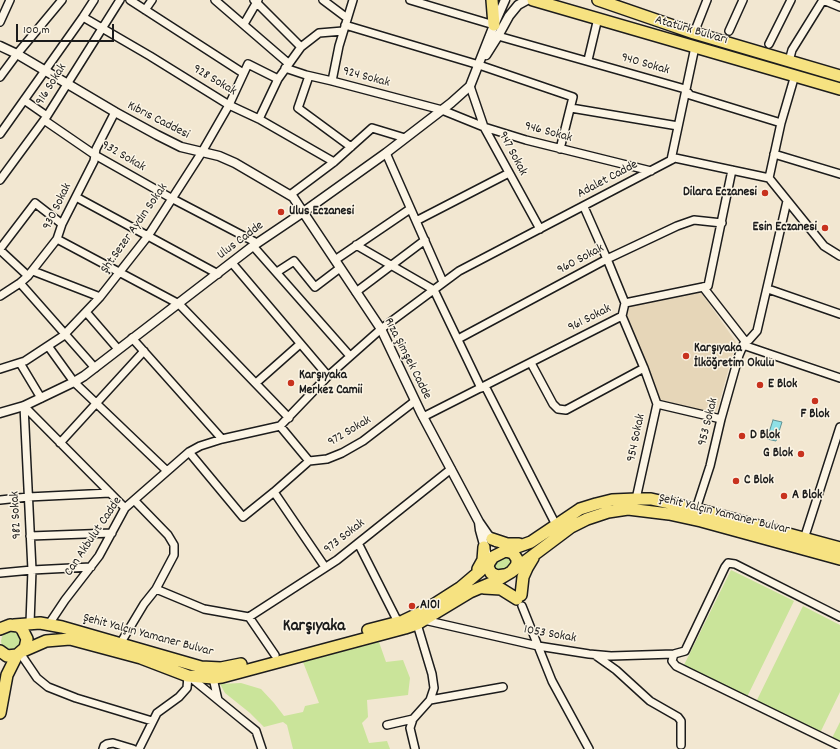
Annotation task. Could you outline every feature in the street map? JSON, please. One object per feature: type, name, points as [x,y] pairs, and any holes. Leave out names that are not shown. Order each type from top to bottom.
[{"type":"highway","points":[[492,0],[494,25]]},
{"type":"highway","name":"Atatürk Bulvarı","points":[[533,0],[840,89]]},
{"type":"highway","name":"Atatürk Bulvarı","points":[[598,0],[694,33],[840,76]]},
{"type":"highway","name":"Şehit Yalçın Yamaner Bulvar","points":[[20,653],[46,641],[70,639],[141,658],[188,676],[213,678],[398,630],[421,622],[479,588],[527,544],[580,509],[612,500],[636,498],[651,499],[696,509],[840,548]]},
{"type":"highway","name":"Şehit Yalçın Yamaner Bulvar","points":[[0,629],[5,626],[30,623],[49,624],[201,667],[228,667],[398,622],[424,611],[460,588],[470,579],[539,552],[571,527],[587,519],[608,512],[628,509],[669,514],[700,521],[840,559]]},
{"type":"highway","points":[[470,579],[481,565],[488,543],[527,544]]},
{"type":"highway","points":[[479,588],[501,589],[520,600],[523,577],[527,568],[539,552]]},
{"type":"highway","points":[[0,713],[7,675],[26,644],[25,634],[22,629],[14,625]]},
{"type":"highway","points":[[0,651],[7,656],[20,653]]},
{"type":"street","points":[[0,22],[10,0]]},
{"type":"street","points":[[0,77],[16,54],[62,0]]},
{"type":"street","name":"916 Sokak","points":[[0,180],[45,118],[120,0]]},
{"type":"street","points":[[130,0],[243,73]]},
{"type":"street","points":[[145,10],[152,0]]},
{"type":"street","name":"924 Sokak","points":[[215,0],[244,24],[287,65],[309,76],[442,110]]},
{"type":"street","points":[[323,0],[345,25],[479,65],[573,97],[560,149]]},
{"type":"street","points":[[332,81],[345,25],[353,0]]},
{"type":"street","points":[[410,0],[494,25]]},
{"type":"street","name":"Ulus Cadde","points":[[0,413],[24,406],[41,398],[74,382],[95,368],[255,244],[302,213],[386,153],[442,110],[470,86],[505,0]]},
{"type":"street","name":"Ulus Cadde","points":[[479,65],[509,16],[518,5],[527,0]]},
{"type":"street","points":[[694,33],[707,0]]},
{"type":"street","points":[[729,31],[743,0]]},
{"type":"street","points":[[769,44],[791,0]]},
{"type":"street","points":[[789,61],[792,50],[822,0],[840,7]]},
{"type":"street","points":[[0,134],[83,17],[90,1]]},
{"type":"street","points":[[244,24],[256,1],[301,47]]},
{"type":"street","name":"928 Sokak","points":[[83,17],[229,105],[259,119],[334,162]]},
{"type":"street","points":[[588,60],[598,18]]},
{"type":"street","points":[[259,119],[278,79],[301,47],[319,33],[345,25]]},
{"type":"street","name":"940 Sokak","points":[[498,36],[588,60],[685,89],[690,95],[781,123]]},
{"type":"street","name":"Kıbrıs Caddesi","points":[[0,46],[115,112],[180,147],[219,156],[235,164],[293,197],[302,213]]},
{"type":"street","points":[[671,160],[695,47]]},
{"type":"street","name":"Şht.Sezer Aydın Sokak","points":[[0,369],[25,361],[65,334],[120,272],[148,236],[171,198],[202,152],[229,105],[248,64],[278,79]]},
{"type":"street","points":[[769,178],[781,123],[795,75]]},
{"type":"street","points":[[309,76],[298,108],[351,147]]},
{"type":"street","name":"947 Sokak","points":[[470,86],[484,127],[540,229]]},
{"type":"street","name":"932 Sokak","points":[[24,100],[45,118],[95,155],[255,244],[277,272],[350,356]]},
{"type":"street","points":[[571,108],[678,126]]},
{"type":"street","name":"946 Sokak","points":[[442,110],[484,127],[526,140],[651,171]]},
{"type":"street","name":"930 Sokak","points":[[0,296],[20,283],[30,273],[57,239],[62,224],[94,161],[96,149],[115,112]]},
{"type":"street","points":[[290,195],[334,162],[372,128],[405,138]]},
{"type":"street","points":[[386,153],[444,282]]},
{"type":"street","points":[[774,154],[840,174]]},
{"type":"street","points":[[671,160],[676,158],[769,178],[824,246],[840,256]]},
{"type":"street","name":"Adalet Cadde","points":[[381,329],[459,271],[584,207],[671,160]]},
{"type":"street","points":[[732,170],[708,286],[703,287],[744,343],[840,378]]},
{"type":"street","points":[[416,221],[509,173]]},
{"type":"street","points":[[76,197],[218,274]]},
{"type":"street","points":[[744,343],[757,331],[768,289],[787,200]]},
{"type":"street","points":[[62,224],[35,203],[0,249],[30,273],[100,296]]},
{"type":"street","points":[[584,207],[608,259],[625,303]]},
{"type":"street","points":[[334,260],[410,209]]},
{"type":"street","name":"Rıza Şimşek Cadde","points":[[302,213],[381,329],[415,401],[479,522],[488,543],[503,565]]},
{"type":"street","name":"960 Sokak","points":[[458,339],[608,259],[677,226],[694,220],[722,223]]},
{"type":"street","points":[[57,239],[179,304],[289,418]]},
{"type":"street","points":[[356,292],[425,240]]},
{"type":"street","points":[[356,245],[434,290],[458,339],[556,525]]},
{"type":"street","points":[[277,272],[294,260],[315,287],[340,268]]},
{"type":"street","points":[[232,263],[328,376]]},
{"type":"street","points":[[20,283],[95,368]]},
{"type":"street","name":"961 Sokak","points":[[423,417],[622,316],[625,303],[703,287]]},
{"type":"street","points":[[768,289],[840,314]]},
{"type":"street","points":[[86,312],[118,349]]},
{"type":"street","name":"954 Sokak","points":[[622,316],[644,368],[657,404],[636,498]]},
{"type":"street","name":"Can Akbulut Cadde","points":[[49,624],[99,556],[126,508],[134,500],[189,452],[200,446],[222,439],[280,426],[328,376],[381,329]]},
{"type":"street","points":[[132,338],[222,439]]},
{"type":"street","name":"953 Sokak","points":[[696,509],[710,466],[721,419],[744,343]]},
{"type":"street","points":[[256,383],[300,344]]},
{"type":"street","points":[[48,346],[74,382],[167,471]]},
{"type":"street","points":[[60,443],[144,351]]},
{"type":"street","points":[[20,363],[41,398]]},
{"type":"street","points":[[531,363],[553,404],[560,410],[566,410],[644,368]]},
{"type":"street","name":"972 Sokak","points":[[309,461],[327,459],[342,454],[363,441],[415,401]]},
{"type":"street","points":[[657,404],[721,419]]},
{"type":"street","points":[[24,406],[126,508]]},
{"type":"street","name":"982 Sokak","points":[[24,406],[32,570],[30,623]]},
{"type":"street","points":[[189,452],[243,517],[309,461],[280,426]]},
{"type":"street","points":[[804,539],[840,427]]},
{"type":"street","name":"973 Sokak","points":[[249,616],[325,567],[358,543],[451,469]]},
{"type":"street","points":[[274,492],[325,567]]},
{"type":"street","points":[[0,500],[28,497],[110,493]]},
{"type":"street","points":[[120,644],[144,604],[156,589],[174,555],[174,545],[168,535],[134,500]]},
{"type":"street","points":[[30,536],[112,533]]},
{"type":"street","points":[[358,543],[398,622]]},
{"type":"street","name":"Rıza Şimşek Cadde","points":[[488,543],[503,565]]},
{"type":"street","points":[[840,617],[735,564],[728,563],[685,651],[674,654],[672,661],[676,666],[840,746]]},
{"type":"street","points":[[503,565],[520,600]]},
{"type":"street","points":[[503,565],[520,600],[552,681],[590,749]]},
{"type":"street","points":[[0,573],[91,567]]},
{"type":"street","points":[[156,589],[204,608],[249,616],[275,655]]},
{"type":"street","points":[[415,749],[410,728],[413,719],[430,700],[434,688],[421,622]]},
{"type":"street","name":"1053 Sokak","points":[[421,622],[538,646],[594,655],[611,656],[674,654]]},
{"type":"street","points":[[20,653],[36,678],[48,687],[76,698],[152,720]]},
{"type":"street","points":[[594,655],[616,670],[650,701],[678,717],[680,721],[681,745]]},
{"type":"street","points":[[188,676],[256,731],[262,749]]},
{"type":"street","points":[[139,749],[156,713],[180,697],[187,688],[188,676]]},
{"type":"street","points":[[213,678],[218,700]]},
{"type":"street","points":[[430,700],[503,687]]},
{"type":"street","points":[[387,725],[413,719]]},
{"type":"street","points":[[103,749],[107,744],[113,743],[133,749]]},
{"type":"shaded area","name":"Karşıyaka İlköğretim Okulu","points":[[701,292],[736,342],[717,411],[711,413],[658,399],[623,315],[626,307]]},
{"type":"green space","points":[[504,556],[511,558],[512,563],[510,566],[502,572],[494,570],[493,564]]},
{"type":"green space","points":[[731,570],[794,601],[747,697],[684,665]]},
{"type":"green space","points":[[803,606],[840,625],[840,692],[820,733],[756,702]]},
{"type":"green space","points":[[11,631],[18,634],[21,641],[18,648],[11,651],[4,648],[1,641],[4,634]]},
{"type":"green space","points":[[379,642],[386,662],[403,660],[410,678],[408,695],[367,700],[368,717],[362,723],[369,743],[387,741],[390,749],[293,749],[287,725],[283,722],[264,727],[250,713],[225,693],[220,684],[241,683],[261,689],[284,716],[303,712],[305,706],[319,703],[303,662]]},
{"type":"green space","points":[[840,722],[840,742],[832,738]]},
{"type":"water","points":[[773,420],[782,422],[776,441],[767,439]]},
{"type":"place","name":"Dilara Eczanesi","points":[[765,193]]},
{"type":"place","name":"Ulus Eczanesi","points":[[281,212]]},
{"type":"place","name":"Esin Eczanesi","points":[[825,228]]},
{"type":"place","name":"Karşıyaka İlköğretim Okulu","points":[[686,356]]},
{"type":"place","name":"Karşıyaka Merkez Camii","points":[[291,383]]},
{"type":"place","name":"E Blok","points":[[760,385]]},
{"type":"place","name":"F Blok","points":[[815,401]]},
{"type":"place","name":"D Blok","points":[[742,436]]},
{"type":"place","name":"G Blok","points":[[801,454]]},
{"type":"place","name":"C Blok","points":[[736,481]]},
{"type":"place","name":"A Blok","points":[[784,496]]},
{"type":"place","name":"A101","points":[[412,606]]},
{"type":"district","name":"Karşıyaka","points":[[314,628]]}]
